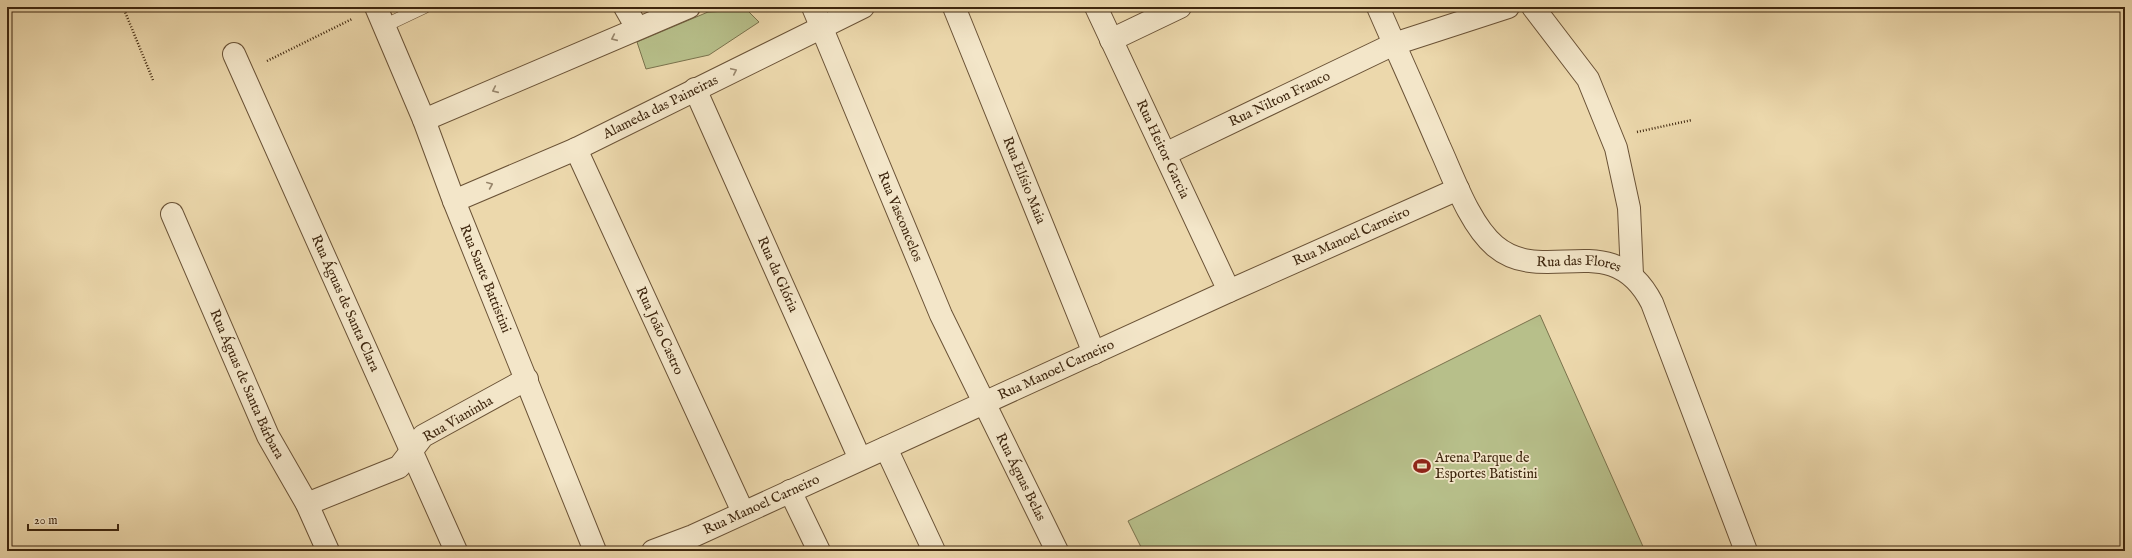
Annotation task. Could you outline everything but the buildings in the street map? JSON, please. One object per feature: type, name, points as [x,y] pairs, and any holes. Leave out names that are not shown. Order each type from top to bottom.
[{"type":"street","points":[[625,7],[637,28]]},
{"type":"street","points":[[424,120],[689,7]]},
{"type":"street","name":"Rua Vasconcelos","points":[[813,7],[938,308],[984,402]]},
{"type":"street","name":"Alameda das Paineiras","points":[[454,201],[576,149],[863,7]]},
{"type":"street","name":"Rua Elísio Maia","points":[[954,7],[1094,353]]},
{"type":"street","name":"Rua Heitor Garcia","points":[[1096,7],[1229,291]]},
{"type":"street","points":[[1111,40],[1180,7]]},
{"type":"street","name":"Rua das Flores","points":[[1378,7],[1458,189],[1478,226],[1494,245],[1510,256],[1526,261],[1572,260],[1601,262],[1615,265],[1632,275],[1644,287],[1652,303],[1746,551]]},
{"type":"street","name":"Rua Nilton Franco","points":[[1165,154],[1394,44],[1508,7]]},
{"type":"street","points":[[1533,7],[1588,79],[1611,138],[1625,183],[1629,208],[1632,275]]},
{"type":"street","name":"Rua Sante Battistini","points":[[379,13],[424,120],[454,201],[595,551]]},
{"type":"street","name":"Rua Águas de Santa Clara","points":[[239,64],[456,551]]},
{"type":"street","name":"Rua da Glória","points":[[695,89],[860,459]]},
{"type":"street","name":"Rua João Castro","points":[[576,149],[743,512]]},
{"type":"street","name":"Rua Manoel Carneiro","points":[[654,551],[696,543],[743,512],[1229,291],[1458,189]]},
{"type":"street","name":"Rua Águas de Santa Bárbara","points":[[172,214],[268,436],[307,504],[328,551]]},
{"type":"street","name":"Rua Vianinha","points":[[307,504],[399,466],[423,436],[527,379]]},
{"type":"street","name":"Rua Águas Belas","points":[[984,402],[1057,551]]},
{"type":"street","points":[[886,448],[934,551]]},
{"type":"street","points":[[790,491],[819,551]]},
{"type":"lane","points":[[379,13],[424,7]]},
{"type":"path","points":[[124,7],[153,80]]},
{"type":"path","points":[[239,64],[379,13]]},
{"type":"path","points":[[1611,138],[1692,120]]},
{"type":"green space","points":[[747,10],[759,22],[709,55],[646,69],[637,42],[708,12]]},
{"type":"green space","name":"Arena Parque de Esportes Batistini","points":[[1540,315],[1645,551],[1143,551],[1128,521]]},
{"type":"place","name":"Arena Parque de Esportes Batistini","points":[[1422,466]]}]
